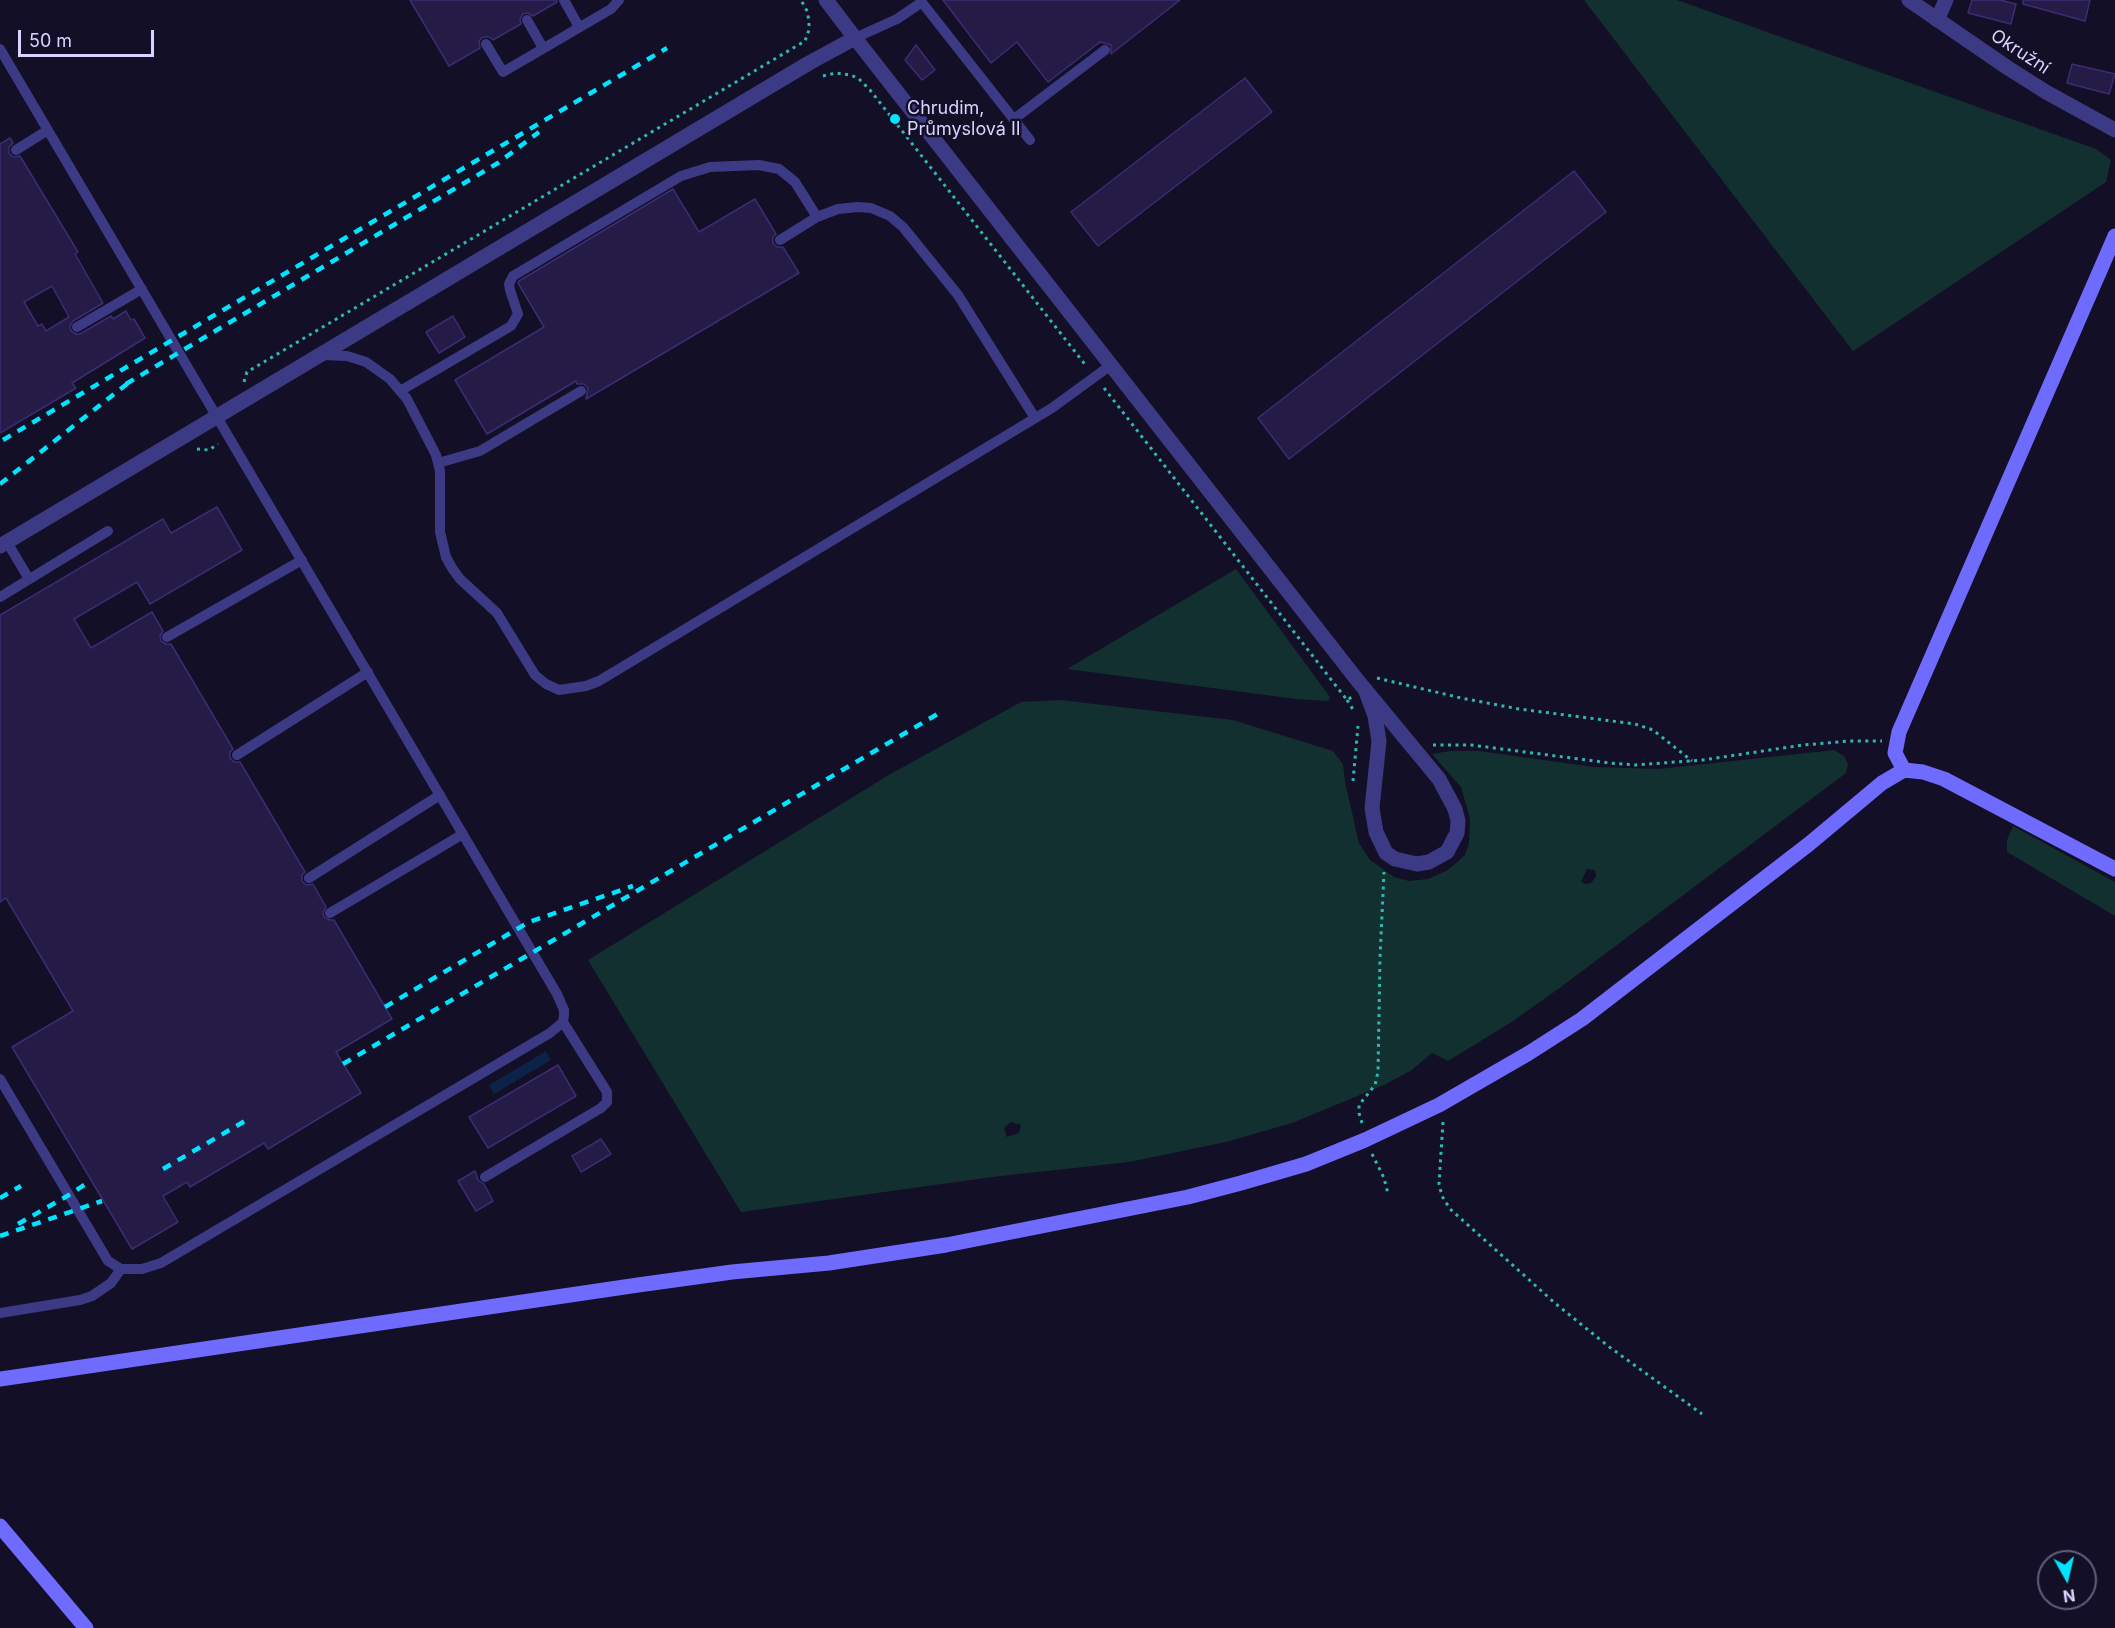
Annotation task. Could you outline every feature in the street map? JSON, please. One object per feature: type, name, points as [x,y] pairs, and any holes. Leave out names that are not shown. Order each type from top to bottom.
[{"type":"street","points":[[826,0],[1362,685],[1414,747],[1449,795],[1458,821],[1457,833],[1447,852],[1429,862],[1407,863],[1395,859],[1380,844],[1373,820],[1379,741],[1375,716],[1362,685]]},
{"type":"street","name":"Okružní","points":[[1909,0],[2046,92],[2115,130]]},
{"type":"street","points":[[1937,20],[1946,0]]},
{"type":"street","points":[[3,544],[798,69],[855,38]]},
{"type":"street","points":[[1904,770],[1895,753],[1896,741],[2115,236]]},
{"type":"street","points":[[0,1379],[626,1287],[732,1272],[829,1263],[946,1245],[1059,1224],[1212,1191],[1306,1164],[1365,1140],[1439,1105],[1519,1059],[1582,1019],[1809,844],[1882,783],[1904,770],[1923,772],[1944,779],[2115,869]]},
{"type":"street","points":[[0,1526],[86,1628]]},
{"type":"lane","points":[[564,0],[579,27]]},
{"type":"lane","points":[[486,44],[503,72],[611,9],[619,0]]},
{"type":"lane","points":[[855,38],[897,19],[921,1],[1030,140]]},
{"type":"lane","points":[[527,20],[543,48]]},
{"type":"lane","points":[[0,49],[557,994],[564,1010],[563,1022],[607,1092],[607,1102],[601,1108],[485,1177]]},
{"type":"lane","points":[[1014,119],[1105,50]]},
{"type":"lane","points":[[16,150],[48,130]]},
{"type":"lane","points":[[400,391],[511,326],[518,314],[509,284],[513,276],[681,176],[710,167],[759,165],[779,169],[795,182],[817,217]]},
{"type":"lane","points":[[780,240],[817,217],[848,207],[872,208],[890,216],[903,227],[972,315],[1035,418]]},
{"type":"lane","points":[[77,327],[142,289]]},
{"type":"lane","points":[[321,355],[347,356],[366,362],[380,370],[400,391],[424,431],[438,463],[441,488],[440,532],[446,557],[460,579],[497,613],[535,675],[546,684],[559,690],[572,690],[599,681],[1035,418],[1079,390],[1111,365]]},
{"type":"lane","points":[[438,463],[480,451],[581,391]]},
{"type":"lane","points":[[0,597],[108,531]]},
{"type":"lane","points":[[3,544],[29,579]]},
{"type":"lane","points":[[167,637],[302,560]]},
{"type":"lane","points":[[237,755],[368,672]]},
{"type":"lane","points":[[309,878],[440,795]]},
{"type":"lane","points":[[330,913],[463,834]]},
{"type":"lane","points":[[0,1079],[108,1261],[121,1269],[142,1269],[161,1263],[550,1033],[563,1022]]},
{"type":"lane","points":[[0,1313],[92,1296],[111,1283],[121,1269]]},
{"type":"path","points":[[252,397],[244,381],[247,372],[805,41],[809,21],[801,0]]},
{"type":"path","points":[[1362,685],[1375,678],[1384,679],[1461,698],[1520,709],[1635,724],[1653,730],[1692,761]]},
{"type":"path","points":[[1347,700],[1354,711],[1358,725],[1353,781]]},
{"type":"path","points":[[1414,747],[1471,745],[1635,765],[1692,761],[1803,745],[1850,741],[1896,741]]},
{"type":"path","points":[[1365,1140],[1359,1108],[1360,1103],[1375,1085],[1378,1072],[1380,958],[1386,852]]},
{"type":"path","points":[[1439,1105],[1443,1124],[1439,1184],[1442,1196],[1450,1209],[1556,1304],[1608,1346],[1702,1414]]},
{"type":"path","points":[[1372,1155],[1384,1178],[1388,1194]]},
{"type":"green space","points":[[1584,0],[1677,0],[2096,149],[2111,160],[2106,182],[1853,351]]},
{"type":"green space","points":[[1236,569],[1330,697],[1328,701],[1296,699],[1067,669]]},
{"type":"green space","points":[[1060,700],[1233,720],[1333,751],[1343,764],[1359,843],[1370,860],[1394,877],[1409,881],[1428,879],[1448,870],[1465,855],[1469,843],[1470,819],[1461,787],[1432,754],[1450,751],[1479,751],[1594,767],[1659,769],[1834,750],[1844,756],[1848,764],[1846,773],[1561,987],[1510,1023],[1448,1061],[1432,1053],[1412,1070],[1384,1085],[1292,1123],[1226,1142],[1129,1162],[992,1177],[741,1212],[588,960],[887,776],[1021,702]],"holes":[[[1587,869],[1595,870],[1596,877],[1591,883],[1586,884],[1581,882]],[[1011,1122],[1021,1125],[1019,1133],[1007,1137],[1004,1128]]]},
{"type":"green space","points":[[2013,826],[2115,882],[2115,916],[2007,852],[2007,840]]},
{"type":"water","points":[[546,1051],[551,1060],[494,1094],[489,1085]]},
{"type":"building","points":[[410,0],[557,0],[557,2],[533,16],[528,13],[523,14],[520,19],[521,24],[493,40],[483,37],[479,41],[480,48],[449,66]]},
{"type":"building","points":[[943,0],[1180,0],[1111,54],[1111,45],[1100,42],[1048,82],[1017,42],[991,63]]},
{"type":"building","points":[[1972,0],[2000,0],[2016,4],[2011,24],[1968,13]]},
{"type":"building","points":[[2023,0],[2090,0],[2085,21],[2023,4]]},
{"type":"building","points":[[916,45],[935,70],[922,80],[905,60]]},
{"type":"building","points":[[2072,64],[2115,74],[2109,94],[2067,83]]},
{"type":"building","points":[[1245,78],[1272,112],[1098,246],[1071,212]]},
{"type":"building","points":[[10,138],[13,143],[9,147],[9,153],[13,157],[20,156],[78,252],[75,254],[103,303],[73,321],[70,326],[71,331],[80,334],[111,316],[113,319],[126,311],[131,320],[134,319],[145,338],[72,383],[76,388],[0,433],[0,144]],"holes":[[[52,286],[69,317],[46,331],[42,324],[38,326],[24,302]]]},
{"type":"building","points":[[1574,171],[1606,212],[1289,459],[1258,418]]},
{"type":"building","points":[[673,189],[699,232],[755,199],[776,234],[773,237],[773,243],[777,247],[783,247],[799,273],[586,399],[588,388],[584,384],[577,384],[576,381],[487,434],[455,380],[544,327],[518,283],[519,281]]},
{"type":"building","points":[[453,316],[465,337],[439,353],[426,332]]},
{"type":"building","points":[[217,507],[242,550],[150,604],[137,582],[74,619],[91,648],[152,612],[163,631],[160,636],[161,641],[171,644],[233,749],[230,752],[230,758],[234,762],[240,762],[305,872],[302,875],[302,881],[306,885],[313,884],[326,907],[324,917],[334,920],[392,1019],[336,1052],[361,1093],[268,1149],[264,1143],[190,1187],[187,1182],[163,1196],[178,1222],[132,1249],[12,1047],[73,1011],[6,898],[0,902],[0,615],[163,519],[171,533]]},
{"type":"building","points":[[558,1065],[576,1096],[488,1148],[469,1117]]},
{"type":"building","points":[[601,1139],[611,1154],[581,1172],[572,1156]]},
{"type":"building","points":[[475,1171],[478,1180],[484,1184],[493,1201],[476,1211],[458,1181]]},
{"type":"railway","points":[[3,440],[667,48]]},
{"type":"railway","points":[[126,384],[498,163],[539,132]]},
{"type":"railway","points":[[0,484],[132,380]]},
{"type":"railway","points":[[343,1064],[941,712]]},
{"type":"railway","points":[[385,1007],[529,922],[633,886]]},
{"type":"railway","points":[[163,1169],[250,1118]]},
{"type":"railway","points":[[18,1224],[90,1181]]},
{"type":"railway","points":[[0,1198],[21,1186]]},
{"type":"railway","points":[[0,1236],[102,1201]]},
{"type":"place","name":"Chrudim, Průmyslová II","points":[[895,119]]}]
